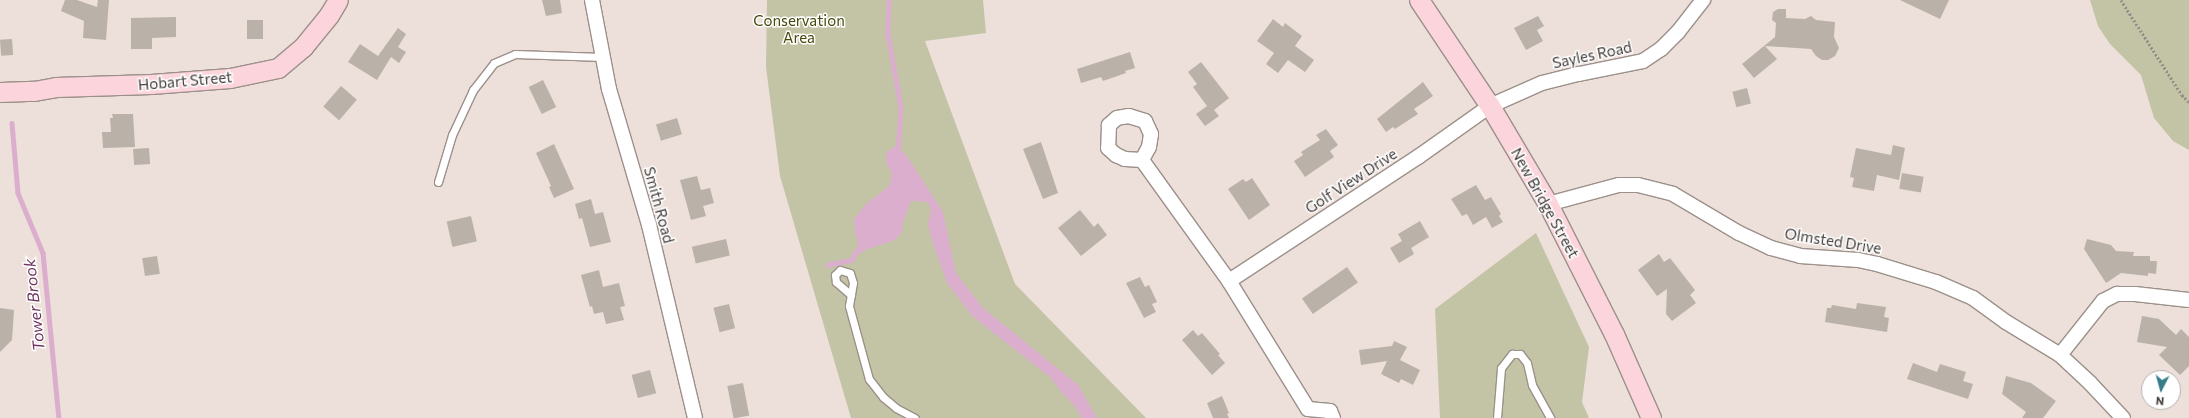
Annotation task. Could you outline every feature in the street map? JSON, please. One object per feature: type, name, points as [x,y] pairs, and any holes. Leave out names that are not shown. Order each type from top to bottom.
[{"type":"street","name":"Hobart Street","points":[[0,92],[34,91],[56,87],[151,84],[230,78],[278,68],[303,47],[329,15],[338,0]]},
{"type":"street","name":"Smith Road","points":[[592,0],[609,89],[649,225],[695,418]]},
{"type":"street","name":"New Bridge Street","points":[[1419,0],[1490,106],[1548,204],[1604,317],[1614,334],[1651,418]]},
{"type":"street","name":"Sayles Road","points":[[1490,106],[1542,83],[1642,61],[1661,49],[1678,32],[1704,0]]},
{"type":"street","name":"Golf View Drive","points":[[1229,281],[1418,157],[1490,106]]},
{"type":"street","points":[[1142,160],[1229,281],[1304,414],[1330,411],[1333,418]]},
{"type":"street","name":"Olmsted Drive","points":[[1548,204],[1619,185],[1638,185],[1672,194],[1739,233],[1771,248],[1800,256],[1871,263],[1936,282],[1973,298],[2006,322],[2060,355],[2090,383],[2123,418]]},
{"type":"street","points":[[2060,355],[2103,300],[2117,294],[2135,294],[2189,300]]},
{"type":"lane","points":[[438,182],[452,135],[472,90],[494,63],[515,54],[602,56]]},
{"type":"lane","points":[[851,295],[849,306],[869,379],[883,397],[896,408],[915,418]]},
{"type":"lane","points":[[1497,418],[1501,368],[1512,354],[1520,354],[1527,363],[1532,385],[1550,418]]},
{"type":"path","points":[[2121,0],[2182,95],[2189,102]]},
{"type":"green space","name":"Conservation Area","points":[[767,0],[983,0],[986,33],[925,41],[1015,284],[1146,418],[851,418],[780,176],[766,67]]},
{"type":"green space","points":[[2090,0],[2189,0],[2189,150],[2173,141],[2154,118],[2141,75],[2110,44],[2098,26]]},
{"type":"green space","points":[[1536,233],[1589,347],[1582,402],[1589,418],[1440,418],[1435,309]]},
{"type":"shaded area","points":[[895,146],[906,155],[943,212],[956,273],[983,308],[1078,385],[1097,418],[1082,418],[1074,405],[1062,393],[1050,377],[972,316],[947,283],[928,225],[931,209],[928,202],[911,201],[903,222],[902,232],[895,240],[865,250],[854,258],[858,243],[854,219],[865,205],[889,186],[892,173],[886,162],[886,153]]},
{"type":"building","points":[[65,0],[77,0],[97,7],[98,0],[109,0],[106,40],[83,38],[84,21],[61,11]]},
{"type":"building","points":[[542,0],[560,0],[562,13],[546,16]]},
{"type":"building","points":[[1900,0],[1949,0],[1940,19]]},
{"type":"building","points":[[1778,9],[1786,9],[1786,18],[1805,19],[1811,16],[1816,20],[1835,22],[1834,37],[1839,48],[1835,56],[1828,60],[1822,60],[1816,56],[1811,49],[1765,46],[1777,59],[1754,78],[1742,64],[1775,37],[1776,23],[1772,20],[1773,12]]},
{"type":"building","points":[[1538,16],[1544,26],[1537,30],[1543,41],[1526,50],[1514,28]]},
{"type":"building","points":[[176,17],[176,37],[152,38],[152,49],[131,49],[131,18]]},
{"type":"building","points":[[1273,19],[1283,27],[1285,23],[1302,36],[1295,46],[1314,60],[1305,72],[1288,60],[1278,73],[1266,64],[1274,53],[1257,41]]},
{"type":"building","points":[[247,20],[263,20],[263,39],[247,39]]},
{"type":"building","points":[[398,28],[406,34],[398,47],[406,52],[399,63],[391,57],[377,80],[348,62],[360,44],[378,56]]},
{"type":"building","points":[[12,39],[13,55],[1,56],[0,40]]},
{"type":"building","points":[[1130,52],[1135,68],[1125,71],[1126,73],[1103,81],[1101,77],[1081,83],[1077,69]]},
{"type":"building","points":[[1201,62],[1229,98],[1214,110],[1219,116],[1205,126],[1196,114],[1207,106],[1193,87],[1197,84],[1188,72]]},
{"type":"building","points":[[543,80],[556,107],[542,114],[529,87]]},
{"type":"building","points":[[1423,82],[1433,96],[1414,109],[1418,114],[1395,129],[1393,127],[1386,132],[1377,119]]},
{"type":"building","points":[[341,86],[357,100],[339,120],[323,106]]},
{"type":"building","points":[[1747,88],[1751,104],[1736,107],[1732,92]]},
{"type":"building","points":[[112,114],[133,114],[135,147],[103,148],[102,132],[111,132],[110,118],[113,118]]},
{"type":"building","points":[[677,118],[682,134],[661,141],[656,124]]},
{"type":"building","points":[[1326,129],[1338,145],[1330,151],[1334,157],[1305,177],[1294,161],[1303,155],[1301,152],[1320,140],[1316,135]]},
{"type":"building","points":[[1041,142],[1058,193],[1043,199],[1023,149]]},
{"type":"building","points":[[554,144],[574,189],[554,198],[549,187],[551,186],[536,153]]},
{"type":"building","points":[[1893,145],[1905,148],[1899,180],[1877,175],[1874,191],[1852,187],[1854,178],[1850,177],[1856,148],[1891,155]]},
{"type":"building","points":[[149,148],[150,164],[134,165],[133,149]]},
{"type":"building","points":[[1902,173],[1924,177],[1921,193],[1899,189]]},
{"type":"building","points":[[697,176],[701,190],[710,188],[714,203],[703,206],[706,216],[691,220],[680,180]]},
{"type":"building","points":[[1252,178],[1270,205],[1249,220],[1228,189],[1243,179],[1246,182]]},
{"type":"building","points":[[1476,185],[1485,200],[1491,197],[1501,214],[1499,216],[1503,222],[1492,228],[1486,217],[1473,225],[1467,214],[1462,216],[1451,199]]},
{"type":"building","points":[[591,199],[595,214],[603,212],[611,242],[590,247],[582,218],[579,219],[575,204]]},
{"type":"building","points":[[1080,210],[1094,227],[1098,223],[1107,235],[1081,256],[1058,228]]},
{"type":"building","points":[[471,216],[477,241],[452,247],[447,222]]},
{"type":"building","points":[[1420,221],[1429,237],[1411,248],[1414,254],[1399,263],[1390,248],[1402,241],[1398,234]]},
{"type":"building","points":[[726,239],[730,256],[696,263],[692,247]]},
{"type":"building","points":[[2087,239],[2111,245],[2116,251],[2134,252],[2133,256],[2150,256],[2150,261],[2157,261],[2156,274],[2148,273],[2148,276],[2121,273],[2106,283],[2084,249]]},
{"type":"building","points":[[1659,254],[1664,262],[1670,258],[1695,290],[1690,295],[1696,303],[1672,321],[1666,314],[1667,289],[1657,296],[1638,270]]},
{"type":"building","points":[[157,256],[160,274],[145,276],[142,258]]},
{"type":"building","points":[[1347,267],[1358,283],[1313,314],[1302,299]]},
{"type":"building","points":[[599,270],[603,287],[619,283],[625,306],[620,307],[624,320],[606,324],[603,312],[594,314],[592,306],[590,307],[581,275]]},
{"type":"building","points":[[1140,277],[1145,287],[1149,285],[1157,302],[1152,304],[1156,312],[1144,318],[1126,283]]},
{"type":"building","points":[[1857,303],[1886,307],[1884,317],[1889,318],[1887,332],[1825,322],[1827,308],[1831,308],[1832,305],[1856,309]]},
{"type":"building","points":[[729,304],[735,328],[720,332],[713,308]]},
{"type":"building","points":[[0,308],[14,310],[12,340],[0,352]]},
{"type":"building","points":[[2142,316],[2159,319],[2176,335],[2181,329],[2189,337],[2189,366],[2181,374],[2181,370],[2175,370],[2159,355],[2167,347],[2137,342]]},
{"type":"building","points":[[1193,330],[1198,336],[1202,333],[1220,354],[1218,355],[1225,363],[1212,375],[1182,340]]},
{"type":"building","points":[[1394,341],[1407,347],[1400,360],[1420,370],[1413,385],[1401,379],[1399,383],[1381,374],[1387,361],[1361,365],[1359,350],[1392,346]]},
{"type":"building","points":[[1913,363],[1937,372],[1940,364],[1966,372],[1963,381],[1973,384],[1968,399],[1907,379]]},
{"type":"building","points":[[650,370],[656,393],[638,398],[632,375]]},
{"type":"building","points":[[2006,376],[2031,383],[2056,401],[2043,418],[2022,418],[2026,412],[2002,394]]},
{"type":"building","points":[[743,383],[749,415],[734,418],[727,386]]},
{"type":"building","points":[[1222,396],[1229,413],[1227,414],[1229,418],[1213,418],[1207,403]]},
{"type":"waterway","points":[[889,0],[888,34],[901,108],[898,154]]},
{"type":"waterway","name":"Tower Brook","points":[[12,123],[18,193],[43,253],[59,418]]},
{"type":"waterway","points":[[827,265],[851,260],[859,247]]}]
